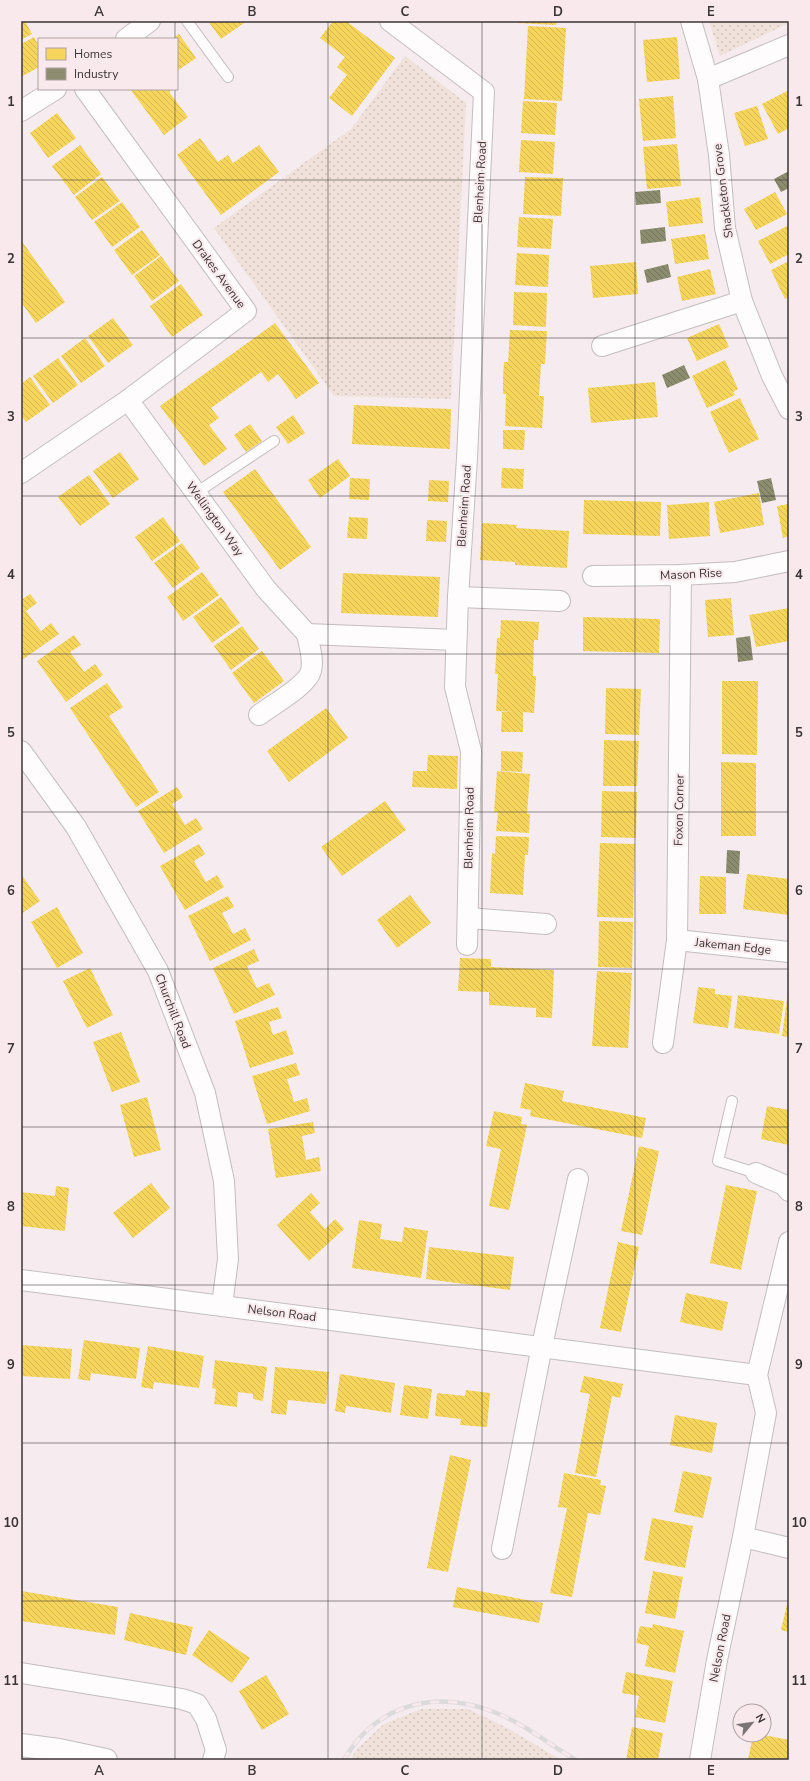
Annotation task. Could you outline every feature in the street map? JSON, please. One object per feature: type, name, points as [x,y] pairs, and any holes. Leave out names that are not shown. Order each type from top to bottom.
[{"type":"street","points":[[127,38],[150,21]]},
{"type":"street","name":"Blenheim Road","points":[[390,21],[484,92],[467,458],[458,598],[455,687],[471,751],[467,945]]},
{"type":"street","name":"Shackleton Grove","points":[[691,21],[708,79],[719,155],[725,228],[742,301],[772,376],[789,409]]},
{"type":"street","points":[[708,79],[789,45]]},
{"type":"street","points":[[21,111],[54,90]]},
{"type":"street","name":"Drakes Avenue","points":[[21,473],[128,400],[246,311],[86,90]]},
{"type":"street","points":[[602,346],[742,301]]},
{"type":"street","name":"Wellington Way","points":[[128,400],[266,589],[307,634]]},
{"type":"street","name":"Mason Rise","points":[[593,576],[681,575],[735,572],[789,561]]},
{"type":"street","name":"Foxon Corner","points":[[663,1043],[677,940],[681,575]]},
{"type":"street","points":[[458,598],[560,602]]},
{"type":"street","points":[[260,715],[305,681],[311,671],[311,658],[307,634],[456,640]]},
{"type":"street","name":"Churchill Road","points":[[21,751],[76,828],[158,971],[205,1093],[224,1182],[228,1259],[222,1305]]},
{"type":"street","points":[[468,918],[546,924]]},
{"type":"street","name":"Jakeman Edge","points":[[677,940],[789,952]]},
{"type":"street","points":[[756,1172],[784,1185],[789,1191]]},
{"type":"street","points":[[502,1549],[542,1346],[578,1179]]},
{"type":"street","name":"Nelson Road","points":[[700,1760],[717,1660],[743,1537],[766,1414],[757,1375],[784,1280],[789,1242]]},
{"type":"street","name":"Nelson Road","points":[[21,1280],[542,1346],[757,1375]]},
{"type":"street","points":[[743,1537],[789,1548]]},
{"type":"street","points":[[21,1673],[182,1699],[197,1704],[206,1719],[216,1750],[213,1760]]},
{"type":"street","points":[[21,1745],[59,1750],[106,1760]]},
{"type":"lane","points":[[187,21],[228,77]]},
{"type":"lane","points":[[196,493],[274,441]]},
{"type":"lane","points":[[732,1100],[718,1161],[756,1172]]},
{"type":"shaded area","points":[[709,21],[789,21],[789,23],[720,56]]},
{"type":"shaded area","points":[[405,56],[466,103],[451,399],[334,396],[214,228],[351,129]]},
{"type":"shaded area","points":[[421,1709],[468,1709],[509,1729],[561,1760],[350,1760],[358,1748],[384,1724]]},
{"type":"building: Homes","points":[[21,21],[25,21],[32,34],[21,40]]},
{"type":"building: Homes","points":[[208,21],[247,21],[221,39]]},
{"type":"building: Homes","points":[[333,21],[346,21],[395,58],[352,116],[329,98],[347,75],[337,67],[345,57],[320,38]]},
{"type":"building: Homes","points":[[517,21],[557,21],[556,25],[517,23]]},
{"type":"building: Homes","points":[[528,26],[566,28],[562,101],[524,99]]},
{"type":"building: Homes","points":[[179,34],[196,58],[178,70],[178,38],[173,38]]},
{"type":"building: Homes","points":[[34,37],[38,44],[38,68],[21,77],[21,44]]},
{"type":"building: Homes","points":[[677,37],[680,79],[647,82],[643,40]]},
{"type":"building: Homes","points":[[131,90],[172,90],[169,92],[188,117],[164,135]]},
{"type":"building: Homes","points":[[789,90],[789,128],[778,134],[762,104]]},
{"type":"building: Homes","points":[[673,96],[676,138],[643,141],[639,99]]},
{"type":"building: Homes","points":[[523,101],[557,103],[555,135],[521,133]]},
{"type":"building: Homes","points":[[757,106],[768,139],[745,146],[734,113]]},
{"type":"building: Homes","points":[[57,113],[76,138],[48,158],[30,133]]},
{"type":"building: Homes","points":[[200,138],[218,162],[228,155],[233,163],[259,145],[279,172],[221,215],[177,155]]},
{"type":"building: Homes","points":[[521,140],[555,142],[553,174],[519,172]]},
{"type":"building: Homes","points":[[677,144],[681,186],[647,189],[643,147]]},
{"type":"building: Homes","points":[[80,145],[101,174],[74,195],[52,166]]},
{"type":"building: Homes","points":[[102,177],[120,201],[92,220],[75,197]]},
{"type":"building: Homes","points":[[525,177],[563,178],[561,216],[523,214]]},
{"type":"building: Homes","points":[[775,192],[787,214],[756,230],[744,209]]},
{"type":"building: Homes","points":[[700,197],[703,223],[669,227],[666,202]]},
{"type":"building: Homes","points":[[122,202],[140,227],[112,247],[94,222]]},
{"type":"building: Homes","points":[[519,217],[553,219],[551,249],[517,247]]},
{"type":"building: Homes","points":[[789,225],[789,254],[770,264],[758,241]]},
{"type":"building: Homes","points":[[142,230],[160,255],[132,275],[114,250]]},
{"type":"building: Homes","points":[[705,234],[709,259],[675,264],[671,239]]},
{"type":"building: Homes","points":[[21,240],[65,302],[36,323],[21,302]]},
{"type":"building: Homes","points":[[517,253],[549,255],[548,287],[515,285]]},
{"type":"building: Homes","points":[[161,256],[179,281],[152,301],[134,276]]},
{"type":"building: Homes","points":[[789,261],[789,297],[785,299],[771,270]]},
{"type":"building: Homes","points":[[636,262],[638,294],[593,298],[590,266]]},
{"type":"building: Homes","points":[[710,269],[716,294],[682,301],[677,277]]},
{"type":"building: Homes","points":[[181,284],[203,315],[172,337],[150,306]]},
{"type":"building: Homes","points":[[514,292],[547,293],[546,327],[513,325]]},
{"type":"building: Homes","points":[[113,318],[133,345],[108,363],[88,336]]},
{"type":"building: Homes","points":[[275,323],[319,383],[296,399],[278,374],[268,382],[261,372],[211,408],[219,418],[209,425],[227,449],[204,466],[160,406]]},
{"type":"building: Homes","points":[[719,324],[729,347],[697,361],[687,338]]},
{"type":"building: Homes","points":[[510,330],[547,331],[545,364],[541,364],[539,396],[544,396],[542,428],[505,426],[506,394],[503,394],[503,378],[504,362],[508,362]]},
{"type":"building: Homes","points":[[85,338],[105,366],[81,383],[61,356]]},
{"type":"building: Homes","points":[[58,358],[78,385],[53,403],[33,376]]},
{"type":"building: Homes","points":[[725,360],[738,389],[733,392],[735,395],[707,408],[692,376]]},
{"type":"building: Homes","points":[[30,377],[50,405],[26,422],[21,415],[21,384]]},
{"type":"building: Homes","points":[[655,382],[658,417],[591,423],[588,388]]},
{"type":"building: Homes","points":[[740,398],[759,439],[729,453],[710,412]]},
{"type":"building: Homes","points":[[354,405],[451,409],[450,449],[352,444]]},
{"type":"building: Homes","points":[[293,415],[305,433],[288,444],[276,427]]},
{"type":"building: Homes","points":[[250,424],[262,441],[246,452],[234,435]]},
{"type":"building: Homes","points":[[503,430],[525,430],[524,450],[503,449]]},
{"type":"building: Homes","points":[[120,452],[139,479],[113,498],[93,471]]},
{"type":"building: Homes","points":[[338,459],[350,476],[320,498],[308,480]]},
{"type":"building: Homes","points":[[502,468],[524,469],[523,489],[501,488]]},
{"type":"building: Homes","points":[[255,469],[311,547],[280,570],[223,492]]},
{"type":"building: Homes","points":[[89,475],[110,504],[80,526],[58,497]]},
{"type":"building: Homes","points":[[350,478],[370,479],[369,500],[349,499]]},
{"type":"building: Homes","points":[[429,480],[449,481],[448,502],[428,501]]},
{"type":"building: Homes","points":[[759,493],[764,525],[720,533],[714,502]]},
{"type":"building: Homes","points":[[584,500],[661,502],[660,536],[583,534]]},
{"type":"building: Homes","points":[[709,502],[710,536],[669,539],[667,505]]},
{"type":"building: Homes","points":[[789,504],[789,536],[783,538],[777,506]]},
{"type":"building: Homes","points":[[163,517],[180,541],[152,561],[135,537]]},
{"type":"building: Homes","points":[[349,517],[368,518],[367,539],[347,538]]},
{"type":"building: Homes","points":[[427,520],[447,521],[446,542],[426,541]]},
{"type":"building: Homes","points":[[482,523],[517,525],[516,528],[569,531],[567,568],[515,565],[515,562],[480,560]]},
{"type":"building: Homes","points":[[182,543],[200,568],[173,588],[154,563]]},
{"type":"building: Homes","points":[[202,572],[219,595],[183,621],[167,597]]},
{"type":"building: Homes","points":[[343,573],[440,577],[438,617],[341,613]]},
{"type":"building: Homes","points":[[30,594],[37,603],[26,611],[41,631],[51,623],[59,634],[22,660],[21,600]]},
{"type":"building: Homes","points":[[221,597],[240,623],[212,643],[193,617]]},
{"type":"building: Homes","points":[[731,598],[734,635],[708,637],[705,600]]},
{"type":"building: Homes","points":[[789,608],[789,641],[756,647],[749,615]]},
{"type":"building: Homes","points":[[583,617],[660,619],[659,653],[583,651]]},
{"type":"building: Homes","points":[[501,620],[539,622],[538,640],[534,640],[533,676],[536,676],[534,713],[523,712],[523,732],[501,732],[502,712],[515,712],[496,711],[498,674],[495,674],[497,638],[500,638]]},
{"type":"building: Homes","points":[[242,626],[259,649],[231,670],[214,646]]},
{"type":"building: Homes","points":[[74,635],[81,645],[70,652],[84,672],[95,664],[103,675],[66,702],[37,661]]},
{"type":"building: Homes","points":[[262,651],[284,681],[254,703],[232,673]]},
{"type":"building: Homes","points":[[722,681],[758,681],[757,755],[722,754]]},
{"type":"building: Homes","points":[[107,683],[123,707],[109,716],[159,792],[136,807],[70,708]]},
{"type":"building: Homes","points":[[606,688],[641,689],[639,735],[605,734]]},
{"type":"building: Homes","points":[[326,708],[348,738],[289,782],[267,751]]},
{"type":"building: Homes","points":[[604,740],[639,741],[637,786],[603,786]]},
{"type":"building: Homes","points":[[501,751],[523,752],[522,772],[501,771]]},
{"type":"building: Homes","points":[[428,755],[458,756],[457,789],[412,787],[413,771],[427,771]]},
{"type":"building: Homes","points":[[721,762],[756,763],[756,836],[721,836]]},
{"type":"building: Homes","points":[[497,771],[530,774],[527,814],[530,814],[529,833],[496,831],[498,812],[494,812]]},
{"type":"building: Homes","points":[[177,787],[183,797],[172,804],[185,825],[196,818],[203,829],[164,853],[138,811]]},
{"type":"building: Homes","points":[[602,791],[637,792],[636,838],[601,837]]},
{"type":"building: Homes","points":[[385,801],[406,830],[342,876],[321,847]]},
{"type":"building: Homes","points":[[496,836],[529,837],[528,855],[525,855],[523,895],[490,893],[492,853],[495,854]]},
{"type":"building: Homes","points":[[600,843],[635,844],[633,918],[597,917]]},
{"type":"building: Homes","points":[[199,844],[205,854],[194,861],[200,872],[206,882],[217,875],[224,887],[185,910],[160,866]]},
{"type":"building: Homes","points":[[21,874],[40,901],[21,914]]},
{"type":"building: Homes","points":[[747,874],[789,879],[789,915],[743,909]]},
{"type":"building: Homes","points":[[700,876],[726,877],[726,914],[699,914]]},
{"type":"building: Homes","points":[[410,895],[431,923],[397,948],[377,920]]},
{"type":"building: Homes","points":[[228,896],[234,907],[222,913],[233,934],[245,928],[251,940],[210,961],[188,916]]},
{"type":"building: Homes","points":[[57,907],[83,953],[57,968],[31,922]]},
{"type":"building: Homes","points":[[599,921],[633,922],[632,968],[598,967]]},
{"type":"building: Homes","points":[[254,949],[259,961],[247,966],[252,978],[257,988],[269,983],[275,995],[234,1014],[213,968]]},
{"type":"building: Homes","points":[[460,958],[491,959],[491,967],[554,970],[552,1018],[536,1017],[536,1008],[489,1005],[489,992],[458,991]]},
{"type":"building: Homes","points":[[90,968],[113,1015],[87,1028],[63,981]]},
{"type":"building: Homes","points":[[597,971],[632,973],[628,1048],[592,1046]]},
{"type":"building: Homes","points":[[698,987],[715,989],[715,994],[732,996],[728,1028],[693,1023]]},
{"type":"building: Homes","points":[[738,995],[784,1001],[779,1034],[734,1028]]},
{"type":"building: Homes","points":[[787,999],[789,1000],[789,1037],[782,1036]]},
{"type":"building: Homes","points":[[278,1007],[282,1018],[269,1022],[273,1035],[286,1030],[294,1054],[250,1068],[235,1021]]},
{"type":"building: Homes","points":[[121,1032],[140,1082],[112,1092],[93,1042]]},
{"type":"building: Homes","points":[[296,1063],[300,1075],[287,1079],[294,1102],[307,1098],[310,1111],[267,1124],[252,1076]]},
{"type":"building: Homes","points":[[525,1083],[564,1091],[562,1101],[646,1118],[642,1138],[530,1116],[531,1110],[520,1108]]},
{"type":"building: Homes","points":[[147,1097],[161,1150],[134,1157],[120,1105]]},
{"type":"building: Homes","points":[[767,1106],[789,1110],[789,1145],[761,1139]]},
{"type":"building: Homes","points":[[494,1111],[522,1117],[521,1124],[527,1125],[509,1210],[489,1206],[501,1149],[486,1146]]},
{"type":"building: Homes","points":[[313,1122],[315,1133],[302,1136],[306,1160],[319,1157],[321,1171],[276,1178],[268,1129]]},
{"type":"building: Homes","points":[[639,1146],[659,1151],[642,1235],[621,1231]]},
{"type":"building: Homes","points":[[151,1183],[170,1208],[133,1238],[113,1213]]},
{"type":"building: Homes","points":[[726,1185],[757,1191],[741,1270],[710,1263]]},
{"type":"building: Homes","points":[[56,1186],[69,1188],[65,1231],[21,1226],[21,1192],[55,1196]]},
{"type":"building: Homes","points":[[311,1193],[320,1203],[310,1212],[325,1229],[335,1219],[344,1229],[309,1261],[277,1225]]},
{"type":"building: Homes","points":[[359,1220],[382,1224],[380,1239],[402,1242],[404,1227],[428,1231],[421,1278],[352,1268]]},
{"type":"building: Homes","points":[[618,1242],[639,1247],[621,1332],[600,1328]]},
{"type":"building: Homes","points":[[429,1247],[514,1257],[510,1290],[426,1279]]},
{"type":"building: Homes","points":[[686,1293],[728,1302],[722,1331],[680,1322]]},
{"type":"building: Homes","points":[[84,1340],[140,1348],[136,1379],[91,1373],[90,1381],[78,1379]]},
{"type":"building: Homes","points":[[21,1345],[72,1349],[70,1379],[21,1376]]},
{"type":"building: Homes","points":[[148,1346],[204,1356],[199,1388],[154,1382],[153,1389],[141,1387]]},
{"type":"building: Homes","points":[[215,1360],[267,1367],[263,1401],[253,1399],[253,1394],[238,1392],[237,1407],[214,1404],[216,1389],[212,1388]]},
{"type":"building: Homes","points":[[275,1367],[329,1372],[326,1404],[288,1400],[286,1415],[271,1413]]},
{"type":"building: Homes","points":[[340,1374],[395,1383],[391,1413],[346,1406],[345,1413],[335,1411]]},
{"type":"building: Homes","points":[[584,1376],[623,1384],[620,1398],[612,1396],[596,1477],[575,1473],[590,1394],[580,1392]]},
{"type":"building: Homes","points":[[404,1385],[432,1389],[428,1419],[400,1415]]},
{"type":"building: Homes","points":[[466,1390],[490,1393],[487,1427],[460,1425],[461,1419],[435,1416],[437,1393],[465,1396]]},
{"type":"building: Homes","points":[[675,1415],[717,1423],[712,1453],[670,1445]]},
{"type":"building: Homes","points":[[450,1455],[471,1460],[448,1572],[427,1568]]},
{"type":"building: Homes","points":[[683,1471],[712,1477],[703,1518],[674,1512]]},
{"type":"building: Homes","points":[[564,1473],[601,1480],[600,1485],[606,1486],[600,1515],[588,1513],[572,1597],[550,1593],[567,1508],[558,1507]]},
{"type":"building: Homes","points":[[652,1518],[693,1526],[685,1568],[644,1560]]},
{"type":"building: Homes","points":[[653,1571],[683,1577],[675,1619],[645,1613]]},
{"type":"building: Homes","points":[[457,1587],[543,1603],[539,1623],[453,1607]]},
{"type":"building: Homes","points":[[21,1591],[118,1607],[115,1635],[21,1621]]},
{"type":"building: Homes","points":[[788,1600],[789,1601],[789,1632],[781,1630]]},
{"type":"building: Homes","points":[[130,1613],[193,1627],[186,1655],[124,1640]]},
{"type":"building: Homes","points":[[653,1624],[684,1631],[675,1673],[645,1666],[649,1646],[636,1643],[640,1626],[652,1628]]},
{"type":"building: Homes","points":[[209,1630],[250,1658],[232,1683],[192,1655]]},
{"type":"building: Homes","points":[[626,1672],[673,1681],[665,1723],[635,1717],[639,1696],[622,1693]]},
{"type":"building: Homes","points":[[266,1675],[289,1714],[262,1730],[239,1691]]},
{"type":"building: Homes","points":[[632,1727],[663,1733],[658,1760],[626,1760]]},
{"type":"building: Homes","points":[[772,1737],[789,1740],[789,1760],[748,1760],[751,1743],[772,1743]]},
{"type":"building: Industry","points":[[789,171],[789,188],[781,192],[774,179]]},
{"type":"building: Industry","points":[[660,190],[661,203],[636,205],[635,192]]},
{"type":"building: Industry","points":[[665,227],[666,241],[641,244],[640,230]]},
{"type":"building: Industry","points":[[668,264],[671,277],[647,283],[644,270]]},
{"type":"building: Industry","points":[[684,365],[690,378],[667,388],[662,375]]},
{"type":"building: Industry","points":[[771,478],[776,500],[762,503],[757,481]]},
{"type":"building: Industry","points":[[750,636],[753,660],[738,662],[736,638]]},
{"type":"building: Industry","points":[[727,850],[740,851],[739,874],[726,873]]},
{"type":"railway","points":[[344,1760],[357,1741],[373,1726],[390,1714],[409,1706],[429,1702],[450,1702],[472,1705],[494,1712],[526,1728],[576,1760]]}]
